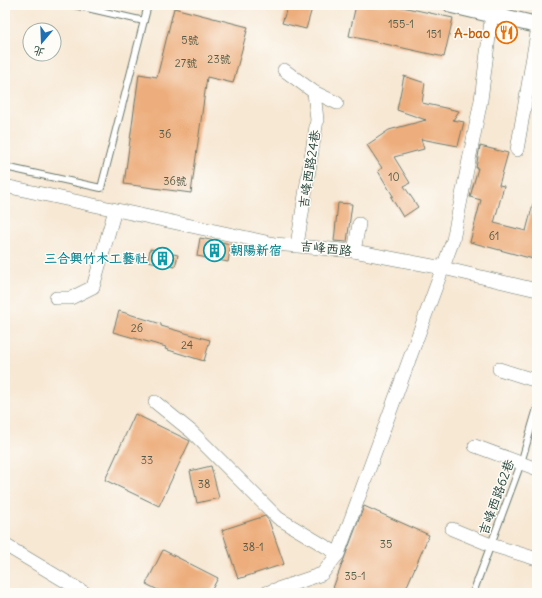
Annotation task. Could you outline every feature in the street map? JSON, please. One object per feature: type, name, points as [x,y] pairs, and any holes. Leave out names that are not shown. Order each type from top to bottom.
[{"type":"street","points":[[452,5],[488,8],[537,25]]},
{"type":"street","points":[[266,593],[322,574],[338,554],[454,240],[481,100],[488,8]]},
{"type":"street","points":[[517,150],[537,34]]},
{"type":"street","points":[[284,70],[314,92],[337,103]]},
{"type":"street","name":"吉峰西路24巷","points":[[297,245],[317,120],[314,92]]},
{"type":"street","name":"吉峰西路","points":[[5,186],[275,244],[354,251],[443,268],[537,290]]},
{"type":"street","points":[[56,298],[71,298],[93,287],[115,210]]},
{"type":"street","points":[[354,251],[359,224]]},
{"type":"street","points":[[499,369],[537,382]]},
{"type":"street","points":[[155,402],[192,432],[278,518],[338,554]]},
{"type":"street","points":[[475,446],[537,469]]},
{"type":"street","points":[[452,529],[491,545],[537,559]]},
{"type":"street","points":[[5,545],[86,593]]},
{"type":"lane","points":[[74,5],[144,22]]},
{"type":"lane","points":[[5,168],[101,188],[148,5]]},
{"type":"lane","name":"吉峰西路62巷","points":[[473,593],[521,463],[537,408]]},
{"type":"building","points":[[288,5],[313,5],[306,29],[282,23]]},
{"type":"building","points":[[356,5],[393,5],[453,18],[444,57],[349,36]]},
{"type":"building","points":[[174,8],[248,27],[233,83],[207,77],[191,193],[124,184],[139,74],[157,77]]},
{"type":"building","points":[[404,76],[425,83],[422,103],[459,111],[453,120],[464,122],[458,146],[421,139],[424,149],[394,157],[410,183],[404,186],[418,207],[403,217],[391,197],[393,196],[378,171],[382,168],[367,145],[389,130],[426,120],[397,110]]},
{"type":"building","points":[[480,146],[508,153],[499,185],[504,186],[494,223],[526,231],[533,204],[537,205],[537,260],[470,242],[481,200],[470,197],[478,168],[476,168]]},
{"type":"building","points":[[338,203],[352,204],[347,242],[334,241]]},
{"type":"building","name":"朝陽新宿","points":[[200,238],[231,244],[228,262],[197,256]]},
{"type":"building","name":"三合興竹木工藝社","points":[[150,249],[178,255],[175,267],[148,261]]},
{"type":"building","points":[[119,311],[161,324],[161,326],[210,340],[204,361],[165,349],[166,347],[113,332]]},
{"type":"building","points":[[135,414],[190,441],[159,506],[105,480]]},
{"type":"building","points":[[211,466],[219,498],[197,503],[190,471]]},
{"type":"building","points":[[364,506],[429,535],[404,593],[347,593],[333,588]]},
{"type":"building","points":[[265,516],[269,521],[284,564],[238,579],[222,530]]},
{"type":"building","points":[[163,550],[218,578],[210,593],[164,593],[146,584]]},
{"type":"place","name":"A-bao","points":[[506,33]]},
{"type":"place","name":"朝陽新宿","points":[[214,250]]},
{"type":"place","name":"三合興竹木工藝社","points":[[163,258]]}]
